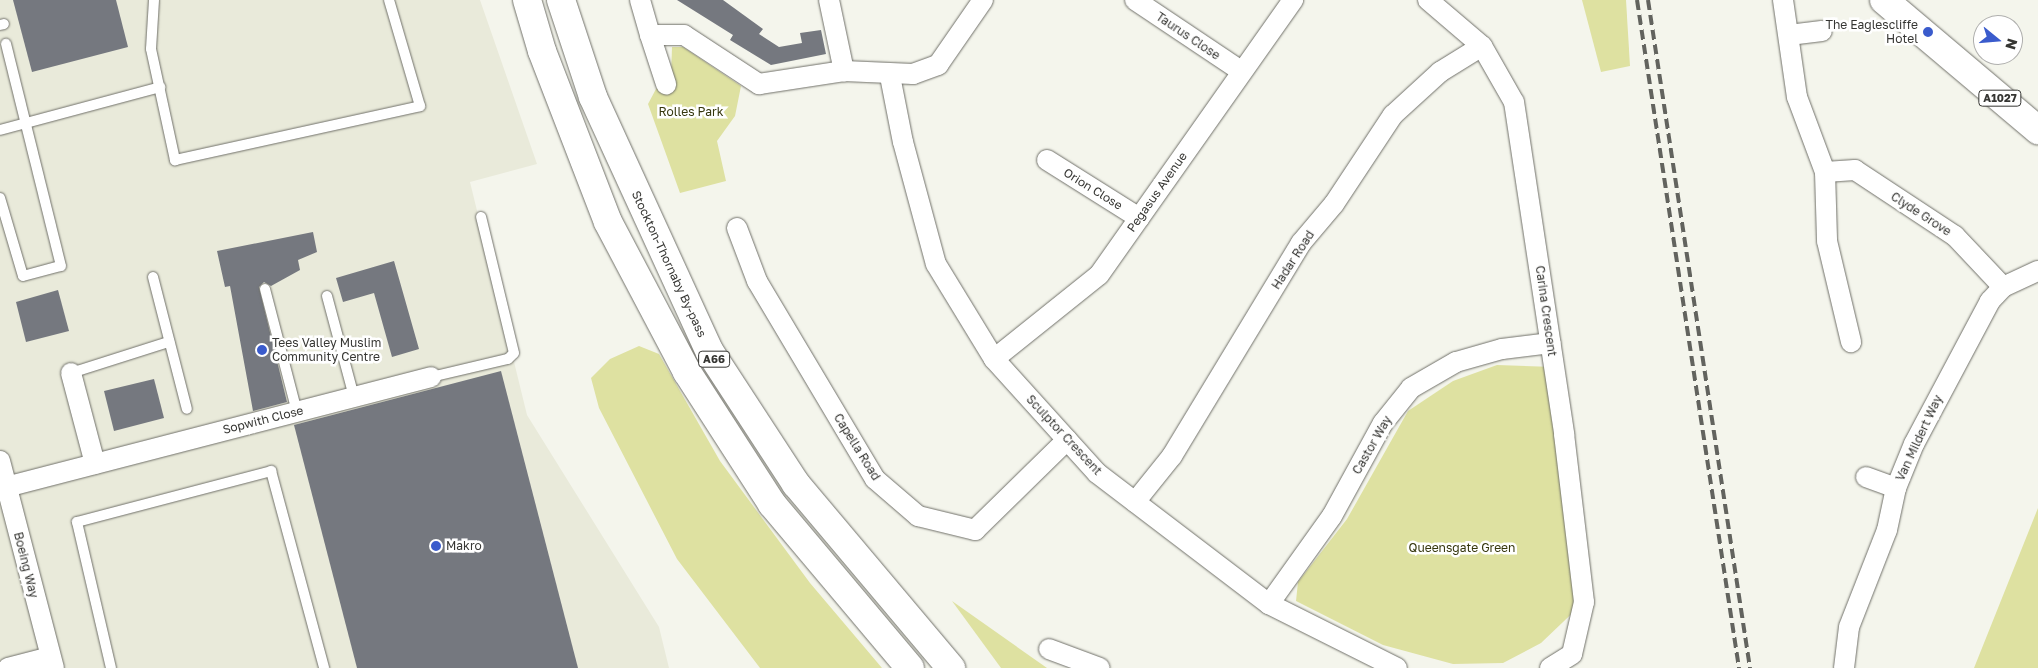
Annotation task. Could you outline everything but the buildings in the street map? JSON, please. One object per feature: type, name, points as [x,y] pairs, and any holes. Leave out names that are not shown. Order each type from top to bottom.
[{"type":"main road","name":"A66","points":[[528,0],[542,51],[608,222],[688,372],[772,504],[910,668]]},
{"type":"main road","name":"Stockton-Thornaby By-pass","points":[[561,0],[593,97],[710,352],[796,484],[951,668]]},
{"type":"main road","name":"A1027","points":[[1884,0],[2038,130]]},
{"type":"main road","name":"A1027","points":[[1896,0],[1962,66]]},
{"type":"street","points":[[640,0],[666,84]]},
{"type":"street","points":[[829,0],[844,71]]},
{"type":"street","points":[[650,35],[684,34],[759,84],[844,71],[890,76],[913,74],[938,65],[983,0]]},
{"type":"street","name":"Taurus Close","points":[[1135,0],[1241,71]]},
{"type":"street","name":"Pegasus Avenue","points":[[994,359],[1099,275],[1241,71],[1293,0]]},
{"type":"street","name":"Carina Crescent","points":[[1428,0],[1482,46],[1514,102],[1551,343],[1584,602],[1575,661]]},
{"type":"street","points":[[1783,0],[1797,97],[1825,172],[1827,241],[1851,342]]},
{"type":"street","points":[[1789,35],[1822,31]]},
{"type":"street","name":"Hadar Road","points":[[1135,502],[1172,456],[1301,243],[1334,204],[1393,115],[1440,72],[1482,46]]},
{"type":"street","name":"Sculptor Crescent","points":[[890,76],[903,142],[936,264],[994,359],[1097,473],[1269,604],[1397,668]]},
{"type":"street","name":"Orion Close","points":[[1047,160],[1139,218]]},
{"type":"street","name":"Clyde Grove","points":[[1825,172],[1855,170],[1955,236],[2003,287]]},
{"type":"street","name":"Capella Road","points":[[737,228],[756,281],[875,479],[918,516],[975,530],[1067,440]]},
{"type":"street","name":"Van Mildert Way","points":[[1844,668],[1850,627],[1887,530],[1896,488],[1914,444],[1965,344],[1990,301],[2003,287],[2038,271]]},
{"type":"street","name":"Castor Way","points":[[1269,604],[1332,516],[1383,423],[1410,388],[1456,362],[1502,349],[1551,343]]},
{"type":"street","points":[[71,373],[95,464]]},
{"type":"street","name":"Sopwith Close","points":[[6,487],[431,377]]},
{"type":"street","name":"Boeing Way","points":[[0,461],[52,663]]},
{"type":"street","points":[[1866,477],[1896,488]]},
{"type":"street","points":[[1049,649],[1100,668]]},
{"type":"street","points":[[1550,668],[1575,661]]},
{"type":"street","points":[[8,668],[52,663]]},
{"type":"lane","points":[[154,0],[151,49],[175,160],[420,106],[389,0]]},
{"type":"lane","points":[[0,198],[23,276],[61,266],[6,44]]},
{"type":"lane","points":[[0,130],[160,87]]},
{"type":"lane","points":[[431,377],[508,359],[514,353],[481,217]]},
{"type":"lane","points":[[153,277],[187,409]]},
{"type":"lane","points":[[265,289],[298,412]]},
{"type":"lane","points":[[327,296],[354,397]]},
{"type":"lane","points":[[71,373],[169,342]]},
{"type":"lane","points":[[111,668],[77,522],[271,471],[324,668]]},
{"type":"shaded area","points":[[0,0],[480,0],[537,164],[470,182],[527,415],[659,627],[669,668],[0,668]]},
{"type":"green space","points":[[1582,0],[1626,0],[1630,66],[1601,72]]},
{"type":"green space","name":"Rolles Park","points":[[672,47],[683,47],[741,86],[735,116],[717,141],[726,181],[680,193],[648,104],[656,89],[671,77]]},
{"type":"green space","points":[[639,346],[659,354],[720,461],[810,583],[882,668],[760,668],[677,559],[599,408],[591,378],[610,359]]},
{"type":"green space","name":"Queensgate Green","points":[[1497,365],[1554,367],[1584,602],[1541,643],[1503,663],[1453,664],[1383,645],[1296,601],[1298,582],[1347,519],[1408,411],[1453,381]]},
{"type":"green space","points":[[2038,508],[2038,668],[1974,668]]},
{"type":"green space","points":[[952,601],[1047,668],[1001,668]]},
{"type":"railway","points":[[1637,0],[1739,668]]},
{"type":"railway","points":[[1648,0],[1750,668]]},
{"type":"place","name":"The Eaglescliffe Hotel","points":[[1928,32]]},
{"type":"place","name":"Tees Valley Muslim Community Centre","points":[[262,350]]},
{"type":"place","name":"Makro","points":[[436,546]]}]
